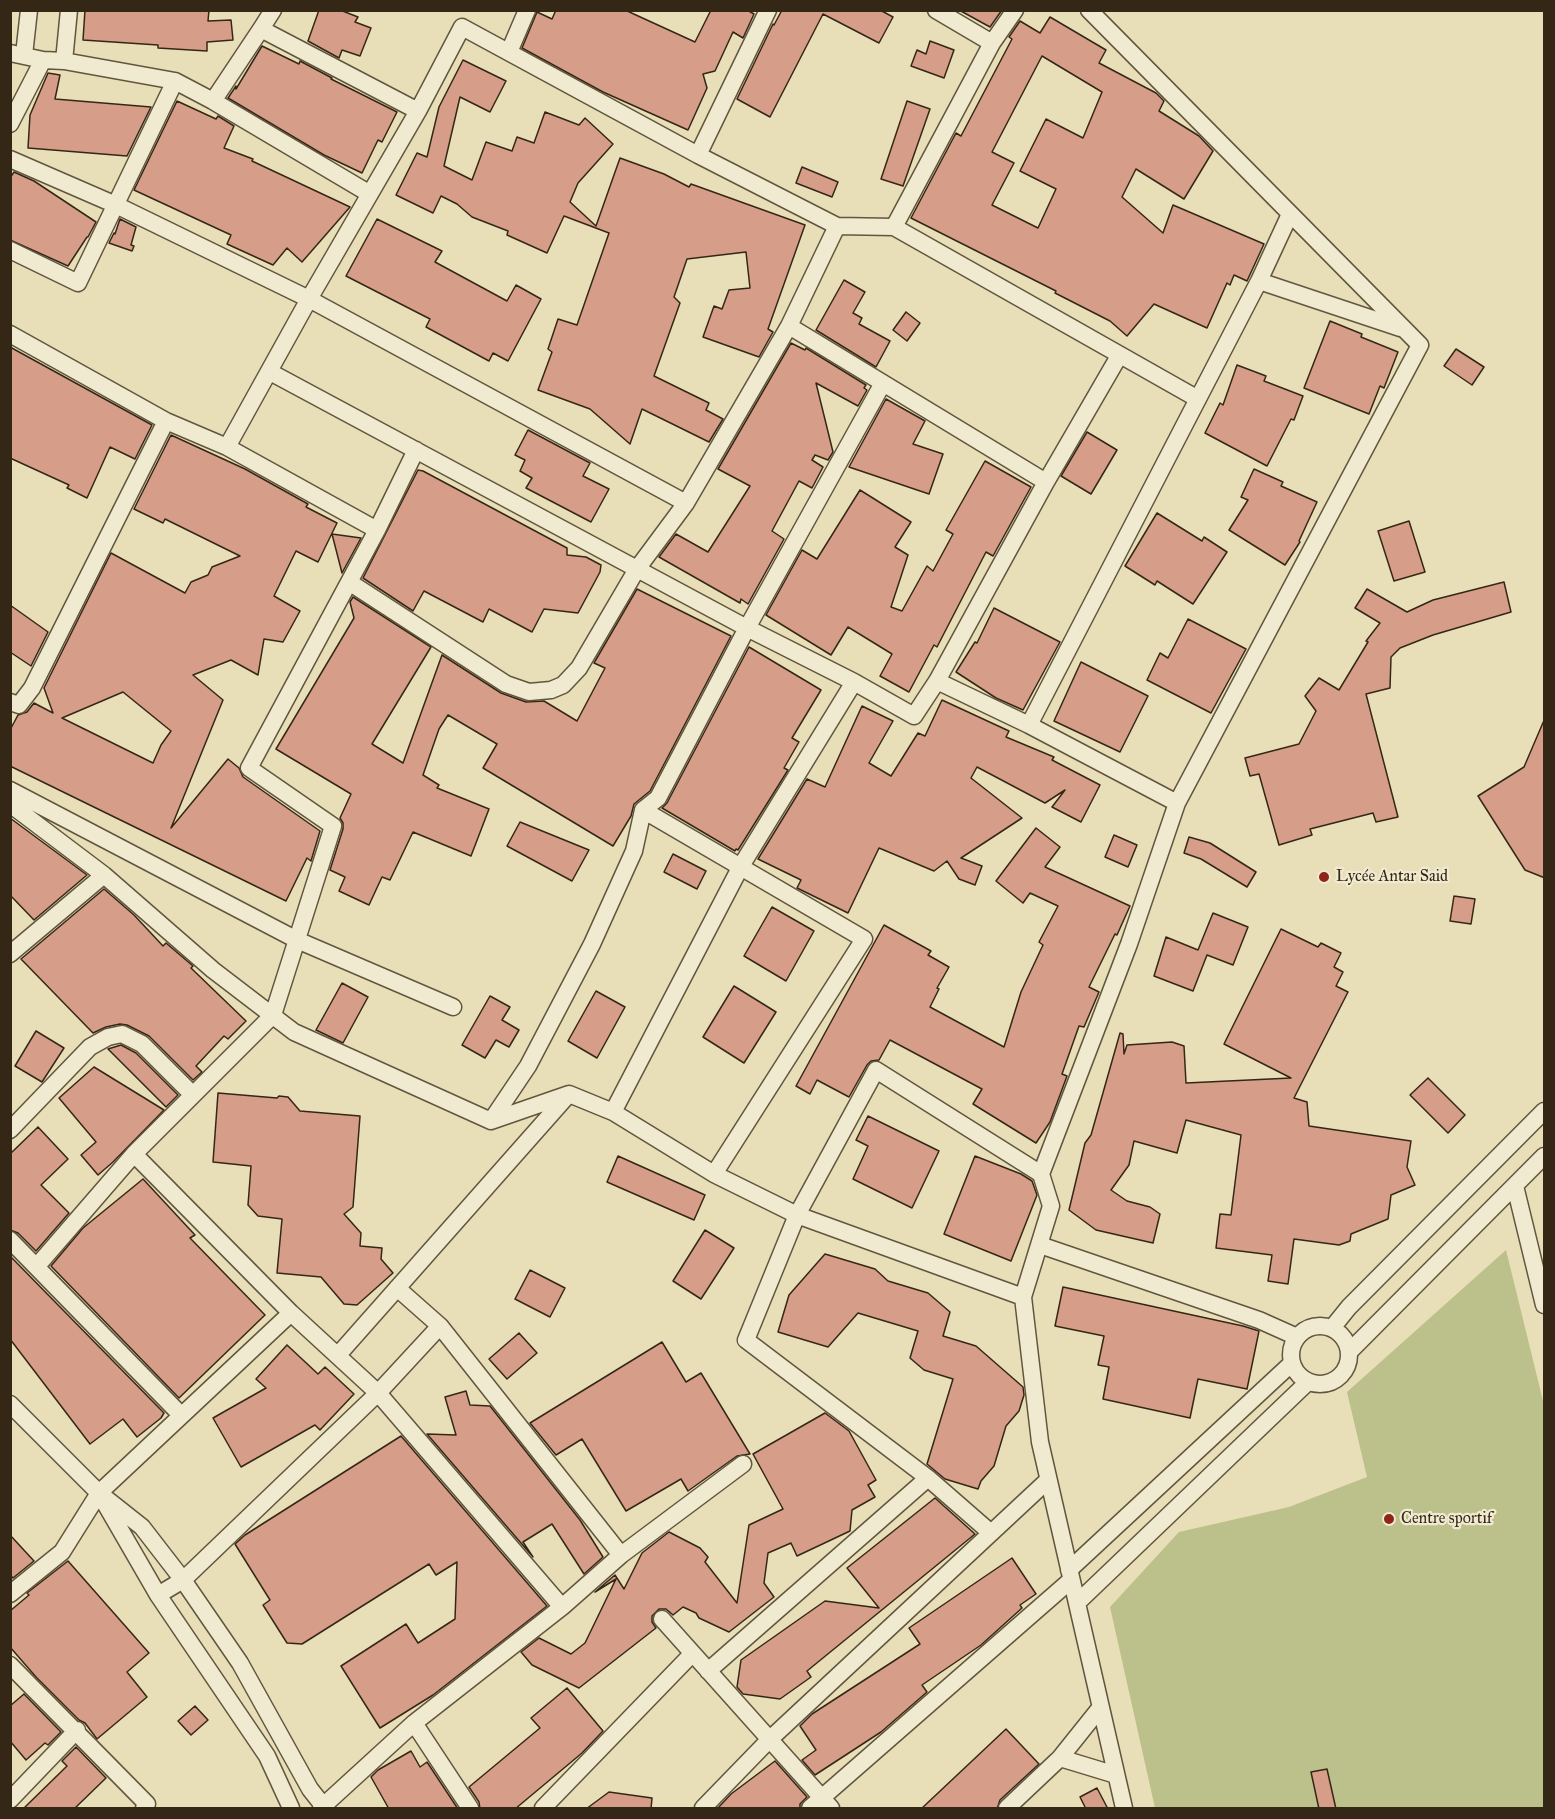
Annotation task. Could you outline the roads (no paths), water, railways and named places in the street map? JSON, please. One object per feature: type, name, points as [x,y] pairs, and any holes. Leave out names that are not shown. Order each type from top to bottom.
[{"type":"street","points":[[29,10],[17,54],[175,81],[370,194]]},
{"type":"street","points":[[64,61],[69,10]]},
{"type":"street","points":[[213,101],[273,10]]},
{"type":"street","points":[[509,52],[527,10]]},
{"type":"street","points":[[698,155],[768,10]]},
{"type":"street","points":[[936,10],[992,43]]},
{"type":"street","points":[[894,227],[992,43],[1015,10]]},
{"type":"street","points":[[1089,10],[1420,345],[1177,803],[1129,944],[1041,1174],[1051,1206],[1023,1297],[1040,1442],[1124,1809]]},
{"type":"street","points":[[227,447],[309,299],[418,111],[462,27],[698,155],[837,226],[894,227],[1198,399]]},
{"type":"street","points":[[261,28],[418,111]]},
{"type":"street","points":[[10,124],[44,60]]},
{"type":"street","points":[[10,250],[78,283],[175,81]]},
{"type":"street","points":[[10,159],[116,205],[309,299],[686,503]]},
{"type":"street","points":[[1029,725],[1259,281],[1290,214]]},
{"type":"street","points":[[349,582],[506,684],[529,692],[551,690],[563,685],[579,668],[637,569],[686,503],[789,326],[837,226]]},
{"type":"street","points":[[1259,281],[1404,329]]},
{"type":"street","points":[[789,326],[1046,482]]},
{"type":"street","points":[[10,334],[166,422],[227,447],[377,530]]},
{"type":"street","points":[[270,372],[914,716],[937,681],[1046,482],[1119,356]]},
{"type":"street","points":[[491,1121],[528,1065],[592,944],[634,850],[643,810],[658,798],[747,628],[883,383]]},
{"type":"street","points":[[10,702],[19,705],[32,688],[166,422]]},
{"type":"street","points":[[37,1266],[134,1154],[273,1015],[333,826],[249,768],[377,530],[416,450]]},
{"type":"street","points":[[937,681],[1029,725],[1177,803]]},
{"type":"street","points":[[613,1112],[741,866],[854,682]]},
{"type":"street","points":[[10,790],[297,940],[453,1007]]},
{"type":"street","points":[[10,804],[104,875],[213,970],[294,1032],[491,1121],[569,1094],[613,1112],[714,1174],[797,1215],[1023,1297]]},
{"type":"street","points":[[643,810],[864,939],[714,1174]]},
{"type":"street","points":[[10,954],[104,875]]},
{"type":"street","points":[[10,1130],[90,1047],[108,1037],[122,1034],[142,1044],[193,1095]]},
{"type":"street","points":[[991,1533],[928,1478],[746,1340],[797,1215],[876,1070],[1041,1174]]},
{"type":"street","points":[[338,1354],[569,1094]]},
{"type":"street","points":[[1332,1328],[1349,1307],[1545,1111]]},
{"type":"street","points":[[134,1154],[291,1313],[378,1393],[562,1607]]},
{"type":"street","points":[[1349,1352],[1545,1156]]},
{"type":"street","points":[[1515,1185],[1545,1305]]},
{"type":"street","points":[[10,1240],[181,1415]]},
{"type":"street","points":[[1040,1245],[1259,1320],[1297,1337]]},
{"type":"street","points":[[397,1288],[440,1326],[621,1555]]},
{"type":"street","points":[[10,1594],[62,1552],[99,1493],[291,1313]]},
{"type":"street","points":[[1319,1325],[1332,1328],[1344,1337],[1349,1352],[1347,1367],[1337,1379],[1323,1384],[1308,1382],[1298,1374],[1292,1363],[1291,1349],[1297,1337],[1306,1329],[1319,1325]]},
{"type":"street","points":[[158,1595],[183,1580],[378,1393],[440,1326]]},
{"type":"street","points":[[662,1620],[770,1740],[821,1805],[1070,1575],[1292,1363]]},
{"type":"street","points":[[1077,1603],[1308,1382]]},
{"type":"street","points":[[14,1414],[99,1493],[142,1527],[183,1580],[240,1663],[310,1789],[323,1808],[414,1722],[562,1607],[621,1555],[743,1464]]},
{"type":"street","points":[[708,1671],[928,1478]]},
{"type":"street","points":[[703,1809],[770,1740],[1048,1480]]},
{"type":"street","points":[[99,1493],[158,1595],[267,1756],[291,1809]]},
{"type":"street","points":[[543,1809],[693,1654]]},
{"type":"street","points":[[10,1665],[77,1730],[147,1804],[144,1809]]},
{"type":"street","points":[[1007,1809],[1060,1758],[1101,1707]]},
{"type":"street","points":[[414,1722],[470,1809]]},
{"type":"street","points":[[10,1800],[77,1730]]},
{"type":"street","points":[[1060,1758],[1116,1775]]},
{"type":"place","name":"Lycée Antar Said","points":[[1324,877]]},
{"type":"place","name":"Centre sportif","points":[[1389,1519]]}]
